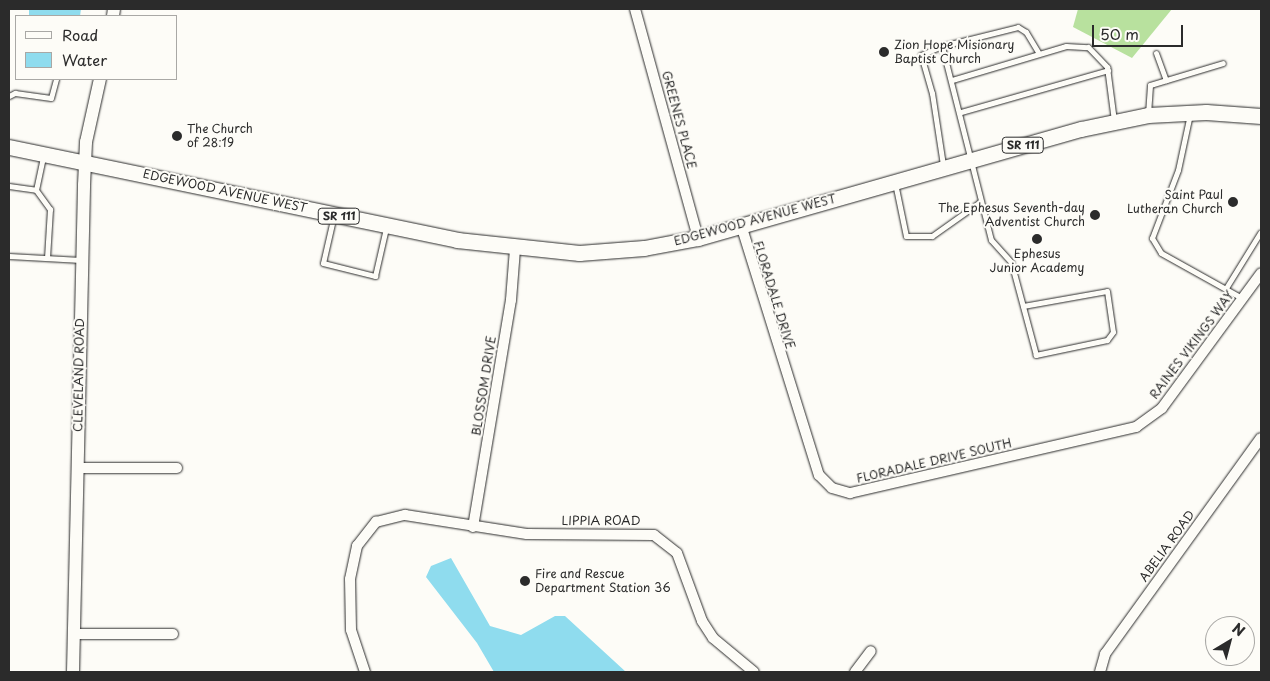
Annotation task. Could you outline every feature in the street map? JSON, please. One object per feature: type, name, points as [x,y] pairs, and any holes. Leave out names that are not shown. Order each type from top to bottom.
[{"type":"main road","name":"EDGEWOOD AVENUE WEST","points":[[9,147],[334,215],[515,248],[601,252],[698,238],[968,160],[1114,122],[1148,115],[1190,113],[1261,116]]},
{"type":"street","name":"GREENES PLACE","points":[[635,9],[698,238]]},
{"type":"street","name":"CLEVELAND ROAD","points":[[73,672],[81,260],[85,162],[100,80]]},
{"type":"street","name":"FLORADALE DRIVE","points":[[741,225],[785,372]]},
{"type":"street","name":"BLOSSOM DRIVE","points":[[473,528],[511,300],[515,248]]},
{"type":"street","name":"RAINES VIKINGS WAY","points":[[1136,427],[1162,408],[1261,273]]},
{"type":"street","name":"FLORADALE DRIVE SOUTH","points":[[785,372],[819,475],[840,492],[850,493],[1136,427]]},
{"type":"street","name":"ABELIA ROAD","points":[[1100,672],[1105,654],[1261,438]]},
{"type":"street","points":[[78,468],[177,468]]},
{"type":"street","name":"LIPPIA ROAD","points":[[364,672],[351,630],[350,579],[357,546],[376,522],[405,515],[473,528],[527,534],[654,535],[677,553],[702,621],[713,638],[754,672]]},
{"type":"street","points":[[74,634],[173,634]]},
{"type":"street","points":[[855,672],[871,650]]},
{"type":"lane","points":[[944,167],[932,93],[920,55],[942,46],[1018,27],[1026,32],[1038,52]]},
{"type":"lane","points":[[942,46],[961,112],[968,160],[991,240],[1011,262],[1036,355],[1107,340],[1113,332],[1107,292],[1023,306]]},
{"type":"lane","points":[[952,80],[1038,52],[1066,46],[1088,47],[1099,56],[1108,70],[1114,122]]},
{"type":"lane","points":[[1156,53],[1166,80]]},
{"type":"lane","points":[[1148,115],[1150,85],[1223,63]]},
{"type":"lane","points":[[961,112],[1108,70]]},
{"type":"lane","points":[[9,96],[15,93],[51,98],[56,80]]},
{"type":"lane","points":[[1190,113],[1178,170],[1152,238],[1154,246],[1242,298]]},
{"type":"lane","points":[[36,190],[44,154]]},
{"type":"lane","points":[[894,181],[906,236],[932,236],[980,202]]},
{"type":"lane","points":[[9,186],[36,190],[50,209],[47,258]]},
{"type":"lane","points":[[334,215],[323,263],[375,276],[387,225]]},
{"type":"lane","points":[[1226,288],[1260,232]]},
{"type":"lane","points":[[9,256],[81,260]]},
{"type":"green space","points":[[1078,9],[1172,9],[1132,58],[1073,27]]},
{"type":"water","points":[[29,9],[81,9],[80,15],[29,15]]},
{"type":"water","points":[[451,558],[490,626],[521,635],[555,616],[565,616],[626,672],[494,672],[477,643],[426,577],[431,566]]},
{"type":"place","name":"Zion Hope Misionary Baptist Church","points":[[884,52]]},
{"type":"place","name":"The Church of 28:19","points":[[177,136]]},
{"type":"place","name":"Saint Paul Lutheran Church","points":[[1233,202]]},
{"type":"place","name":"The Ephesus Seventh-day Adventist Church","points":[[1095,215]]},
{"type":"place","name":"Ephesus Junior Academy","points":[[1037,239]]},
{"type":"place","name":"Fire and Rescue Department Station 36","points":[[525,581]]}]
